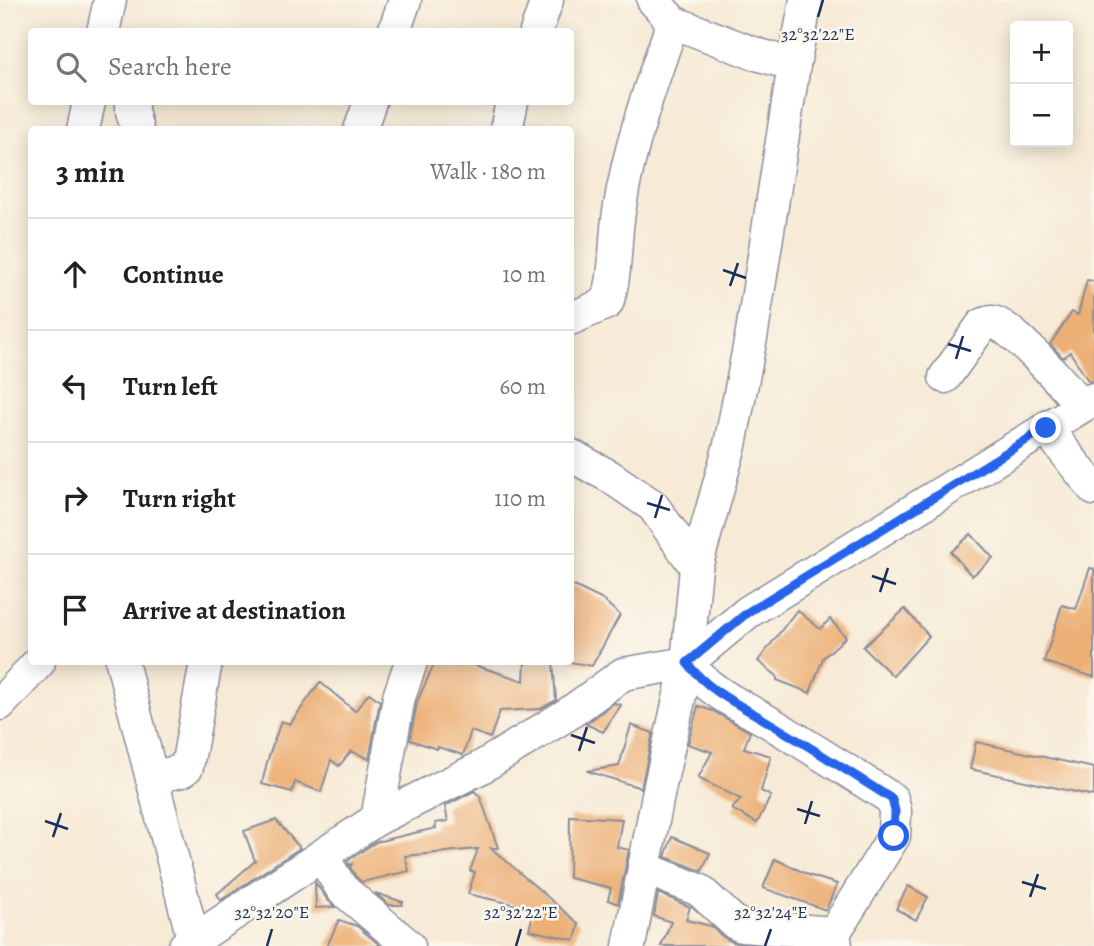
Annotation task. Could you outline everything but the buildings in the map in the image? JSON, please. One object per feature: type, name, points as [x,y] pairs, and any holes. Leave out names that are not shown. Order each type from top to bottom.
[{"type":"street","points":[[104,28],[110,0]]},
{"type":"street","points":[[395,28],[405,0]]},
{"type":"street","points":[[537,28],[547,0]]},
{"type":"street","points":[[629,946],[687,663],[696,567],[730,445],[750,345],[806,0]]},
{"type":"street","points":[[574,317],[607,303],[612,289],[618,213],[663,11],[753,53],[794,65]]},
{"type":"street","points":[[84,126],[88,105]]},
{"type":"street","points":[[132,105],[136,126]]},
{"type":"street","points":[[361,126],[369,105]]},
{"type":"street","points":[[507,126],[511,105]]},
{"type":"street","points":[[123,665],[191,945],[377,820],[480,768],[568,714],[624,674],[687,663],[748,612],[1088,402],[1001,325],[991,321],[982,325],[945,377]]},
{"type":"street","points":[[1046,428],[1094,489]]},
{"type":"street","points":[[574,457],[609,476],[653,506],[696,567]]},
{"type":"street","points":[[644,869],[699,890],[735,923],[743,926],[835,939],[894,836],[895,811],[892,799],[766,720],[717,693],[701,680],[687,663]]},
{"type":"street","points":[[0,704],[37,665]]},
{"type":"street","points":[[152,777],[182,771],[187,767],[205,665]]},
{"type":"street","points":[[377,820],[399,697],[410,665]]},
{"type":"street","points":[[322,856],[342,888],[409,946]]},
{"type":"route","points":[[894,836],[895,811],[892,799],[766,720],[717,693],[701,680],[687,663],[748,612],[1046,428]]}]
